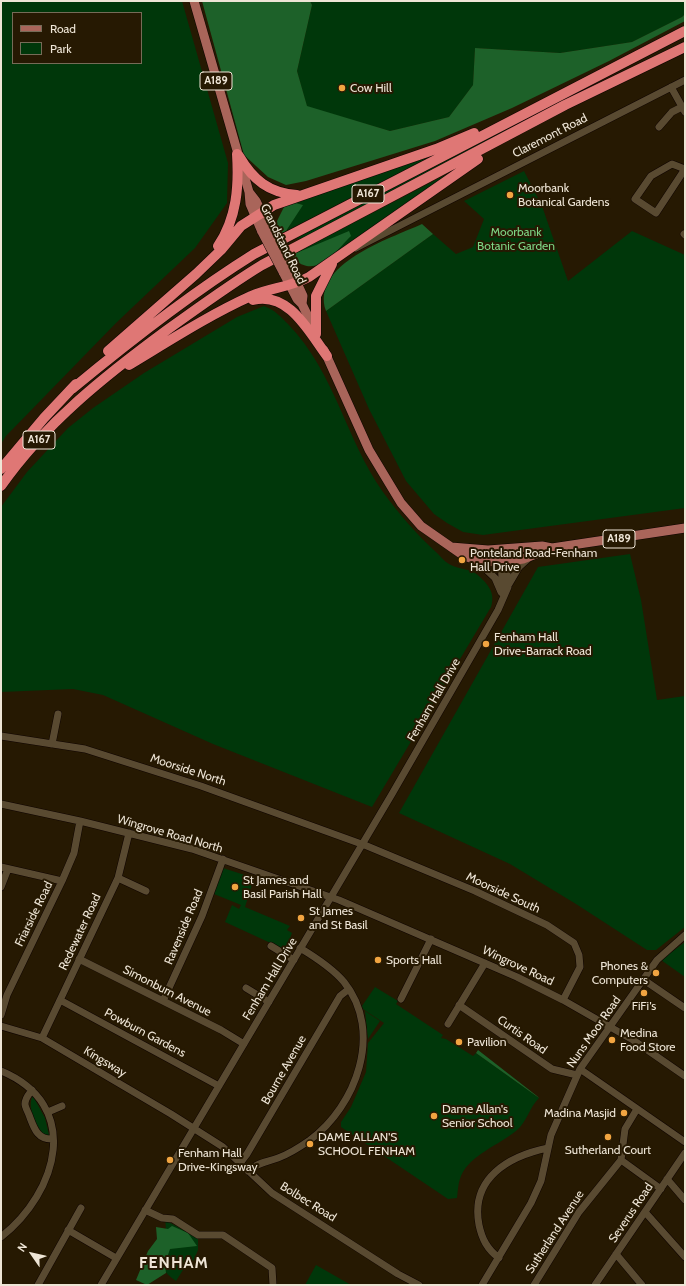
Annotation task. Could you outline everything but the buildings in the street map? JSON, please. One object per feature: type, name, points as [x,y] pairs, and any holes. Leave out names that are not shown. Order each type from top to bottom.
[{"type":"highway","name":"A167","points":[[1,469],[44,418],[72,389],[138,335],[219,276],[254,254],[685,31]]},
{"type":"highway","name":"A167","points":[[1,486],[53,425],[81,397],[139,350],[226,288],[262,265],[565,105],[685,47]]},
{"type":"highway","points":[[72,389],[95,362],[196,274],[221,250],[241,226],[258,214],[274,205],[299,195],[436,149],[556,98]]},
{"type":"highway","points":[[81,397],[146,355],[236,304],[262,292],[293,284],[334,261],[463,168],[565,105]]},
{"type":"highway","points":[[237,154],[247,170],[262,184],[276,191],[299,195]]},
{"type":"highway","points":[[196,274],[220,242],[232,218],[238,188],[237,154]]},
{"type":"highway","points":[[316,334],[316,296],[334,261]]},
{"type":"highway","points":[[236,304],[261,298],[279,301],[286,306],[300,321],[327,356]]},
{"type":"main road","name":"Grandstand Road","points":[[194,1],[249,192],[250,204],[258,214],[293,284],[297,299],[302,304],[327,356],[369,450],[401,503],[421,526],[437,539],[453,547]]},
{"type":"main road","name":"A189","points":[[453,547],[464,556],[476,561],[531,557],[552,548],[685,528]]},
{"type":"main road","name":"A189","points":[[453,547],[505,558],[542,546],[552,548]]},
{"type":"street","name":"Claremont Road","points":[[346,252],[366,244],[685,80]]},
{"type":"street","points":[[659,126],[667,117],[683,110],[671,87]]},
{"type":"street","points":[[676,164],[685,169],[656,213],[635,199],[650,176],[667,165],[676,164]]},
{"type":"street","points":[[508,587],[519,567],[531,557]]},
{"type":"street","points":[[503,598],[505,558]]},
{"type":"street","name":"Fenham Hall Drive","points":[[101,1285],[476,650],[508,587],[505,558]]},
{"type":"street","points":[[476,561],[495,578],[503,598]]},
{"type":"street","points":[[52,744],[58,714]]},
{"type":"street","name":"Moorside North","points":[[1,736],[85,750],[180,779],[362,844]]},
{"type":"street","name":"Wingrove Road North","points":[[1,804],[80,821],[192,849],[330,897]]},
{"type":"street","name":"Friarside Road","points":[[1,1015],[7,996],[74,853],[80,821]]},
{"type":"street","name":"Redewater Road","points":[[42,1038],[118,878],[129,833]]},
{"type":"street","name":"Moorside South","points":[[362,844],[475,891],[563,934],[574,943],[579,954],[580,967],[563,1000]]},
{"type":"street","name":"Ravenside Road","points":[[163,1001],[202,916],[223,860]]},
{"type":"street","points":[[1,887],[5,868],[62,881]]},
{"type":"street","points":[[118,878],[146,891]]},
{"type":"street","name":"Wingrove Road","points":[[330,897],[431,939],[563,1000],[611,1027],[685,1076]]},
{"type":"street","name":"Nuns Moor Road","points":[[482,1285],[531,1203],[541,1181],[551,1135],[578,1072],[657,960],[685,935]]},
{"type":"street","points":[[401,999],[431,939]]},
{"type":"street","points":[[270,946],[294,960]]},
{"type":"street","points":[[248,1171],[254,1165],[279,1157],[309,1141],[332,1120],[346,1101],[355,1081],[362,1059],[361,1025],[357,1008],[349,990],[338,977],[300,948]]},
{"type":"street","name":"Simonburn Avenue","points":[[79,959],[244,1044]]},
{"type":"street","points":[[448,1024],[485,963]]},
{"type":"street","points":[[644,980],[685,1008]]},
{"type":"street","points":[[246,988],[269,1002]]},
{"type":"street","name":"Bourne Avenue","points":[[240,1163],[247,1154],[340,996],[349,990]]},
{"type":"street","name":"Powburn Gardens","points":[[60,1000],[219,1086]]},
{"type":"street","name":"Curtis Road","points":[[459,1005],[552,1069],[578,1072]]},
{"type":"street","name":"Kingsway","points":[[1,1026],[42,1038],[194,1128]]},
{"type":"street","points":[[1,1071],[17,1078],[32,1090],[48,1112],[52,1122],[53,1139],[52,1158],[45,1180],[35,1198],[16,1224],[1,1237]]},
{"type":"street","points":[[578,1072],[637,1109],[685,1142]]},
{"type":"street","points":[[32,1090],[28,1094],[25,1104],[35,1129],[45,1140],[53,1139]]},
{"type":"street","points":[[48,1112],[62,1106]]},
{"type":"street","points":[[637,1109],[625,1129],[621,1160],[661,1189]]},
{"type":"street","name":"Bolbec Road","points":[[194,1128],[223,1147],[272,1193],[398,1274],[419,1285]]},
{"type":"street","points":[[499,1258],[490,1251],[484,1241],[478,1217],[480,1195],[484,1185],[490,1176],[512,1160],[548,1148]]},
{"type":"street","name":"Severus Road","points":[[595,1285],[685,1153]]},
{"type":"street","name":"Sutherland Avenue","points":[[534,1285],[578,1212],[621,1160]]},
{"type":"street","points":[[667,1179],[685,1200]]},
{"type":"street","points":[[38,1285],[81,1208]]},
{"type":"street","points":[[145,1210],[162,1218],[173,1219],[198,1235],[223,1235],[272,1268],[273,1285]]},
{"type":"street","points":[[645,1212],[685,1257]]},
{"type":"street","points":[[68,1230],[116,1258]]},
{"type":"street","points":[[616,1254],[642,1285]]},
{"type":"green space","points":[[1,1],[182,1],[228,163],[227,203],[195,248],[116,323],[6,436],[1,444]]},
{"type":"green space","points":[[202,1],[310,1],[312,5],[297,71],[307,106],[390,131],[449,117],[473,85],[475,48],[560,53],[632,42],[682,17],[685,14],[685,21],[609,61],[512,108],[435,141],[306,181],[286,185],[268,177],[244,155]]},
{"type":"green space","points":[[310,1],[685,1],[685,14],[682,17],[632,42],[560,53],[475,48],[473,85],[449,117],[390,131],[307,107],[297,71],[312,5]]},
{"type":"green space","points":[[529,117],[530,119],[311,236],[296,239],[309,229]]},
{"type":"green space","points":[[429,154],[430,157],[286,231],[302,205],[292,202]]},
{"type":"green space","points":[[455,170],[326,261],[294,254]]},
{"type":"green space","name":"Moorbank Botanic Garden","points":[[524,171],[542,206],[568,281],[632,231],[685,255],[685,508],[483,535],[463,532],[434,514],[406,481],[369,409],[326,311],[433,234],[456,254],[473,247],[484,219],[464,201]]},
{"type":"green space","points":[[292,202],[303,205],[286,231],[279,234],[276,223],[284,207]]},
{"type":"green space","points":[[422,224],[433,234],[326,311],[324,294],[330,280],[341,267],[373,246]]},
{"type":"green space","points":[[349,231],[351,236],[324,262],[309,266],[300,264],[292,257],[294,254]]},
{"type":"green space","points":[[264,306],[275,312],[288,324],[304,343],[318,364],[370,471],[395,508],[415,532],[445,561],[456,567],[472,571],[487,585],[492,594],[491,607],[372,807],[213,744],[103,695],[73,689],[1,692],[1,507],[27,472],[68,428],[93,408],[144,373],[237,317]]},
{"type":"green space","points":[[630,554],[641,600],[657,700],[685,696],[685,927],[656,950],[647,950],[576,904],[510,864],[399,813],[538,567]]},
{"type":"green space","points":[[223,868],[254,878],[245,907],[290,926],[287,930],[292,933],[289,941],[295,944],[290,952],[225,922],[232,905],[239,909],[241,905],[214,894]]},
{"type":"green space","points":[[685,942],[685,977],[661,960]]},
{"type":"green space","name":"Dame Allan's Senior School","points":[[375,987],[398,1001],[396,1004],[443,1035],[441,1038],[446,1039],[473,1056],[476,1053],[539,1098],[516,1131],[478,1156],[465,1169],[460,1179],[457,1198],[448,1199],[341,1127],[341,1122],[351,1107],[366,1072],[368,1043],[384,1023],[363,1009],[362,1006]]},
{"type":"green space","points":[[365,1011],[380,1021],[368,1039]]},
{"type":"green space","points":[[478,1050],[537,1096],[539,1098],[476,1053]]},
{"type":"green space","points":[[33,1096],[45,1118],[49,1135],[45,1136],[33,1117],[31,1100]]},
{"type":"green space","points":[[165,1220],[198,1238],[198,1250],[192,1264],[188,1262],[176,1281],[163,1267],[162,1253],[166,1229]]},
{"type":"green space","points":[[172,1226],[188,1233],[197,1246],[170,1249],[165,1264],[166,1273],[147,1285],[136,1280],[148,1251],[157,1239],[156,1227],[168,1229]]},
{"type":"green space","points":[[316,1265],[351,1285],[305,1285]]},
{"type":"place","name":"Cow Hill","points":[[342,88]]},
{"type":"place","name":"Moorbank Botanical Gardens","points":[[510,195]]},
{"type":"place","name":"Ponteland Road-Fenham Hall Drive","points":[[462,560]]},
{"type":"place","name":"Fenham Hall Drive-Barrack Road","points":[[486,644]]},
{"type":"place","name":"St James and Basil Parish Hall","points":[[235,887]]},
{"type":"place","name":"St James and St Basil","points":[[301,918]]},
{"type":"place","name":"Sports Hall","points":[[378,960]]},
{"type":"place","name":"Phones & Computers","points":[[656,973]]},
{"type":"place","name":"FiFi's","points":[[644,993]]},
{"type":"place","name":"Medina Food Store","points":[[612,1040]]},
{"type":"place","name":"Pavilion","points":[[459,1042]]},
{"type":"place","name":"Madina Masjid","points":[[624,1113]]},
{"type":"place","name":"Dame Allan's Senior School","points":[[434,1116]]},
{"type":"place","name":"Sutherland Court","points":[[608,1137]]},
{"type":"place","name":"DAME ALLAN'S SCHOOL FENHAM","points":[[310,1144]]},
{"type":"place","name":"Fenham Hall Drive-Kingsway","points":[[170,1160]]},
{"type":"district","name":"FENHAM","points":[[174,1263]]}]
